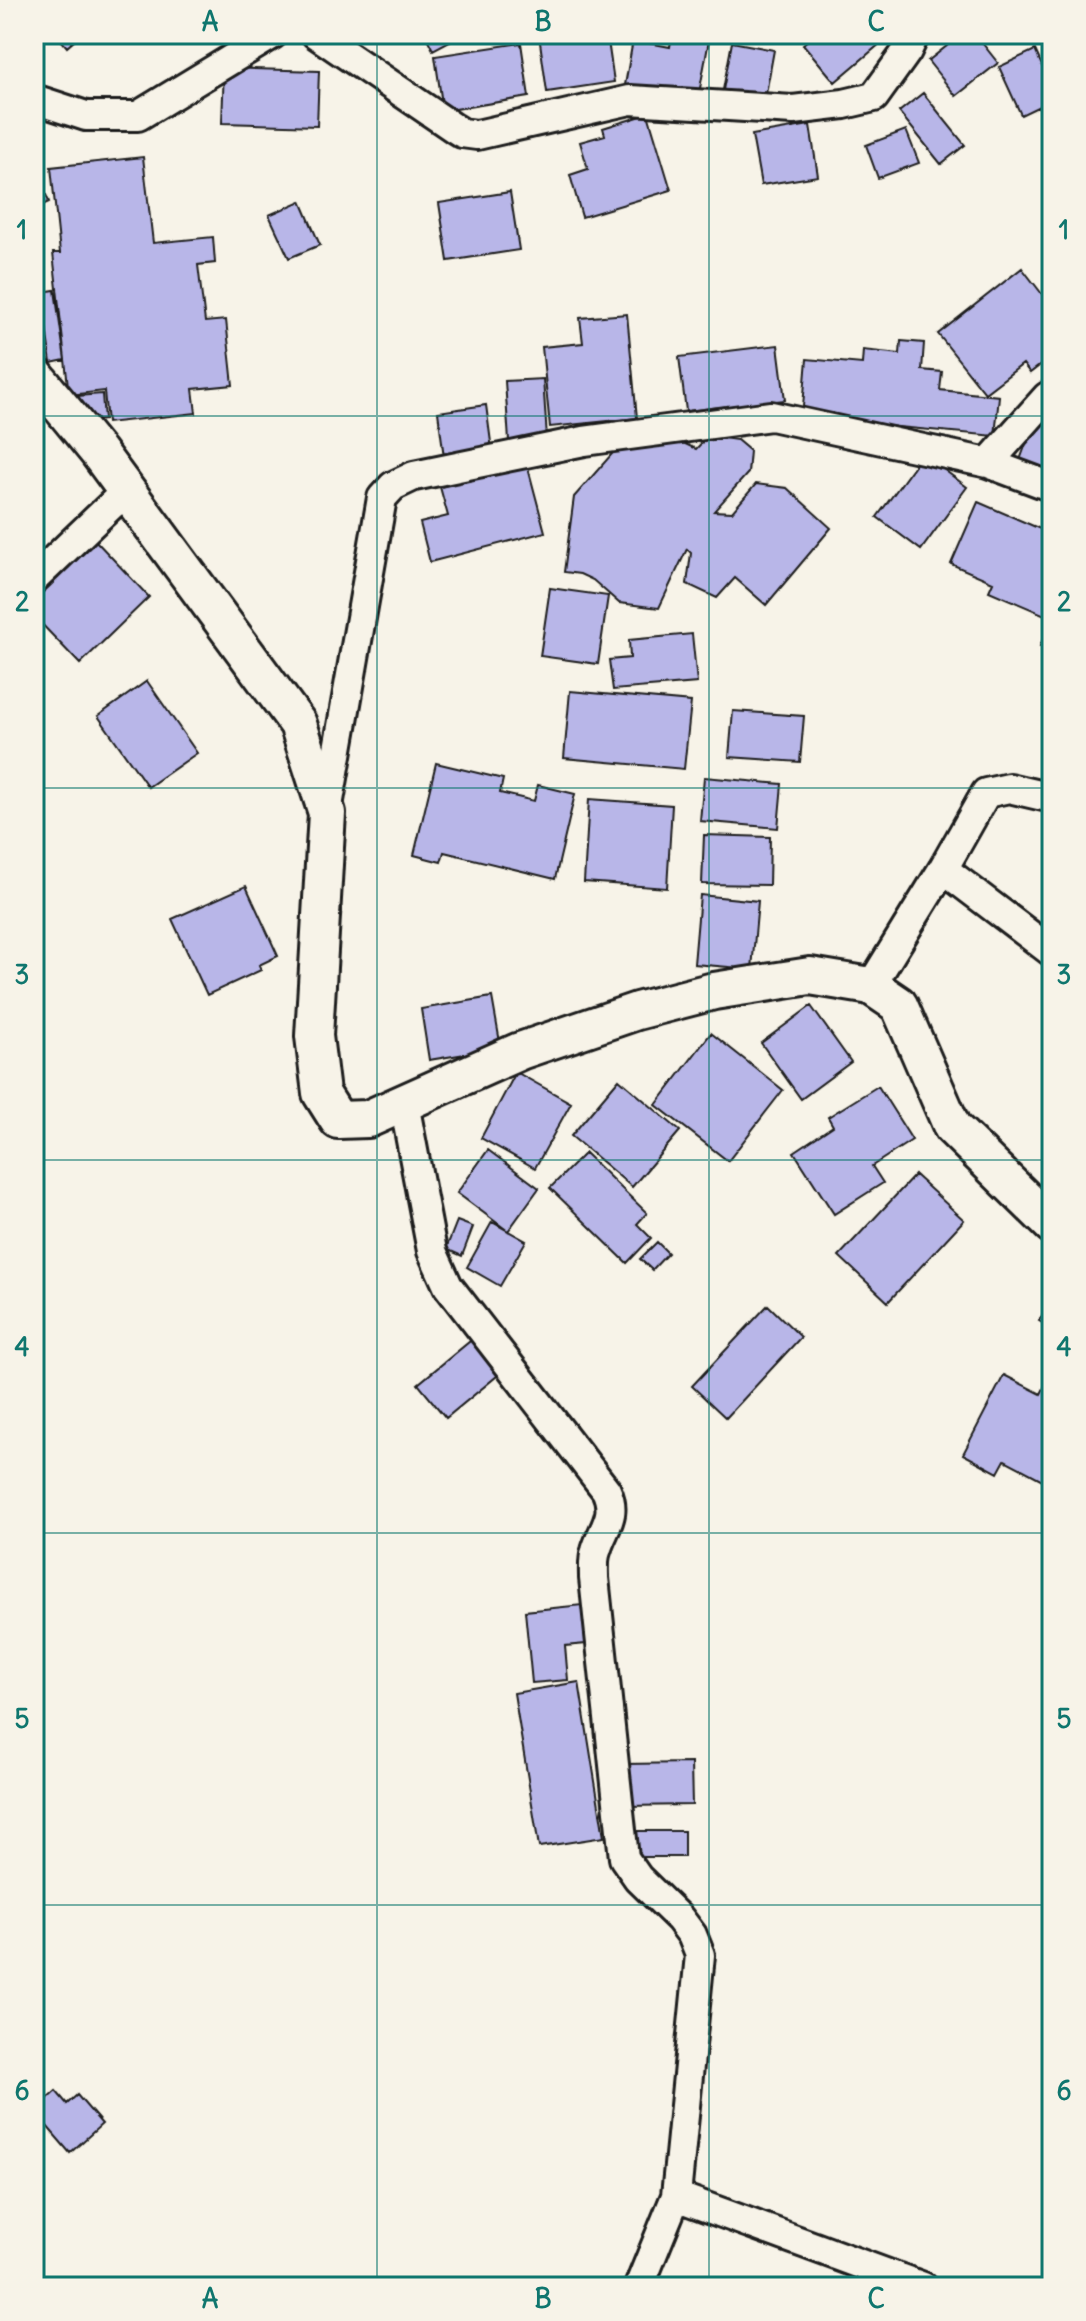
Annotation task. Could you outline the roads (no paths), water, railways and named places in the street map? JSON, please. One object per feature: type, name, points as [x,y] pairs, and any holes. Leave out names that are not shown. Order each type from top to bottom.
[{"type":"street","points":[[34,99],[86,116],[138,116],[273,34]]},
{"type":"street","points":[[316,34],[454,128],[462,133],[477,135],[630,100],[793,110],[844,104],[874,97],[907,51],[915,34]]},
{"type":"street","points":[[34,374],[98,452],[298,724],[327,813]]},
{"type":"street","points":[[988,463],[1052,394]]},
{"type":"street","points":[[1052,487],[988,463],[771,416],[584,441],[414,476],[393,486],[382,498],[327,813],[314,1036],[321,1093],[338,1120],[368,1119],[520,1051],[637,1011],[714,991],[810,976],[871,986],[899,1005],[952,1127],[1052,1225]]},
{"type":"street","points":[[34,579],[126,491]]},
{"type":"street","points":[[871,986],[986,793],[1009,788],[1052,798]]},
{"type":"street","points":[[943,869],[1052,952]]},
{"type":"street","points":[[404,1103],[432,1251],[448,1286],[606,1490],[612,1504],[595,1554],[594,1578],[624,1858],[638,1878],[680,1919],[692,1935],[700,1955],[676,2196],[639,2287]]},
{"type":"street","points":[[676,2196],[923,2287]]}]
